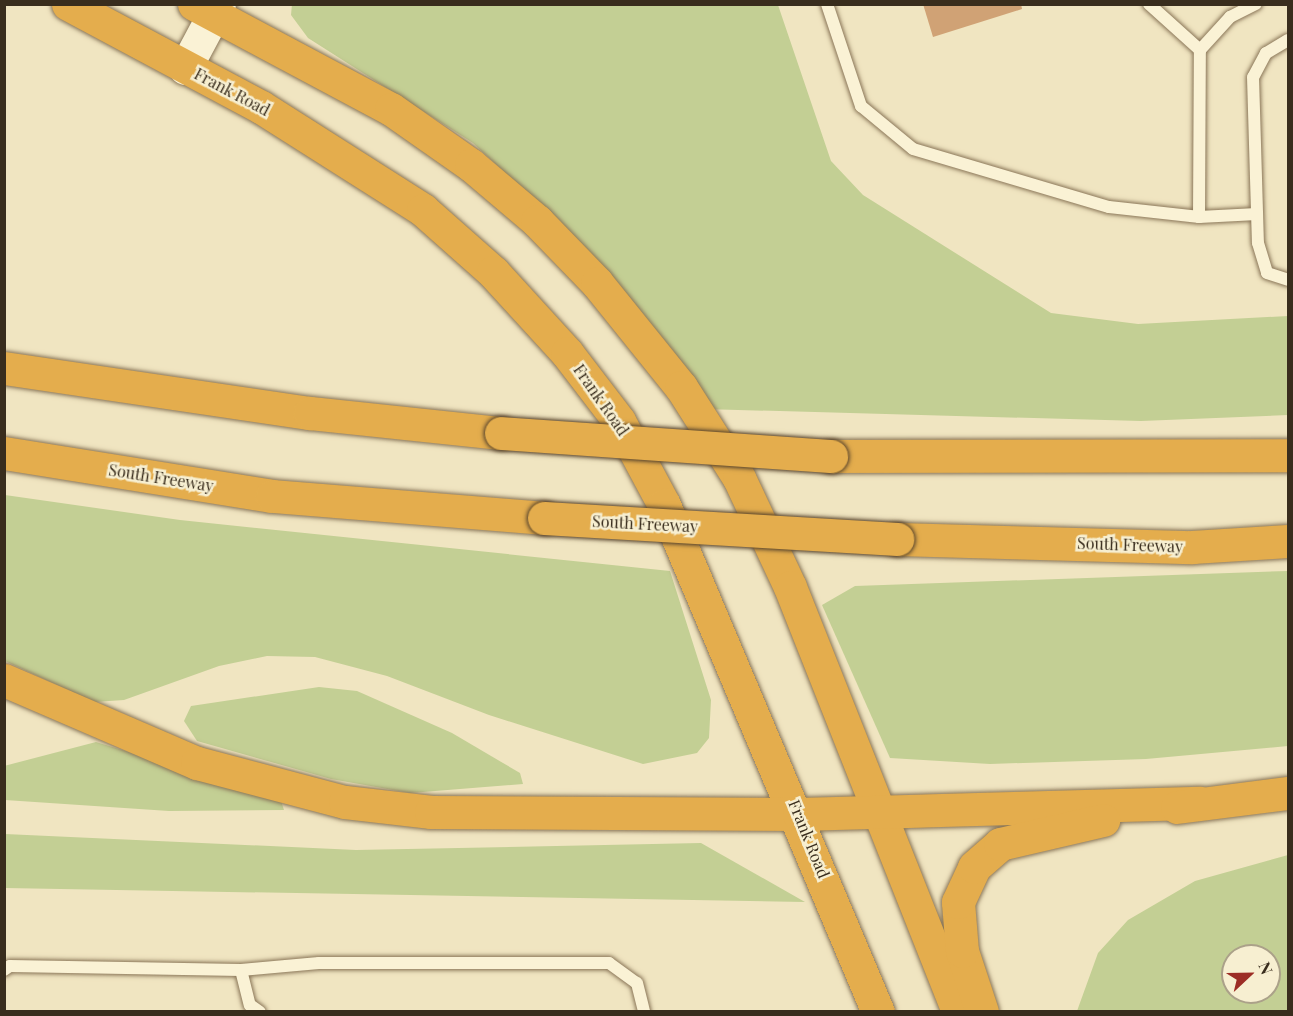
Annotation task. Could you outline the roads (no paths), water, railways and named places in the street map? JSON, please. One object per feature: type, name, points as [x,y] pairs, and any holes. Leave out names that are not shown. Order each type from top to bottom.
[{"type":"highway","name":"Frank Road","points":[[68,4],[329,147],[423,210],[493,272],[567,353],[619,421],[664,505],[799,814],[878,1011]]},
{"type":"highway","points":[[208,7],[391,109],[453,152],[537,221],[597,283],[681,387],[739,478],[790,587],[958,1011]]},
{"type":"highway","points":[[4,369],[310,413],[501,433],[831,456],[1288,455]]},
{"type":"highway","name":"South Freeway","points":[[4,453],[272,496],[544,518],[897,539],[1192,547],[1288,541]]},
{"type":"highway","points":[[4,680],[197,762],[345,802],[431,812],[799,814],[879,808],[1200,803]]},
{"type":"highway","points":[[982,1011],[962,951],[958,902],[975,867],[1000,844],[1028,834],[1200,803],[1288,793]]},
{"type":"main road","points":[[185,68],[208,7]]},
{"type":"lane","points":[[827,4],[861,106],[913,149],[1109,207],[1199,217],[1257,214]]},
{"type":"lane","points":[[1149,4],[1200,50]]},
{"type":"lane","points":[[1199,217],[1200,50],[1230,17],[1256,4]]},
{"type":"lane","points":[[1288,40],[1266,53],[1253,77],[1257,214],[1267,273],[1288,280]]},
{"type":"lane","points":[[4,970],[10,966],[241,970],[319,963],[609,963],[638,983],[644,1011]]},
{"type":"lane","points":[[241,970],[250,1005],[260,1011]]}]
